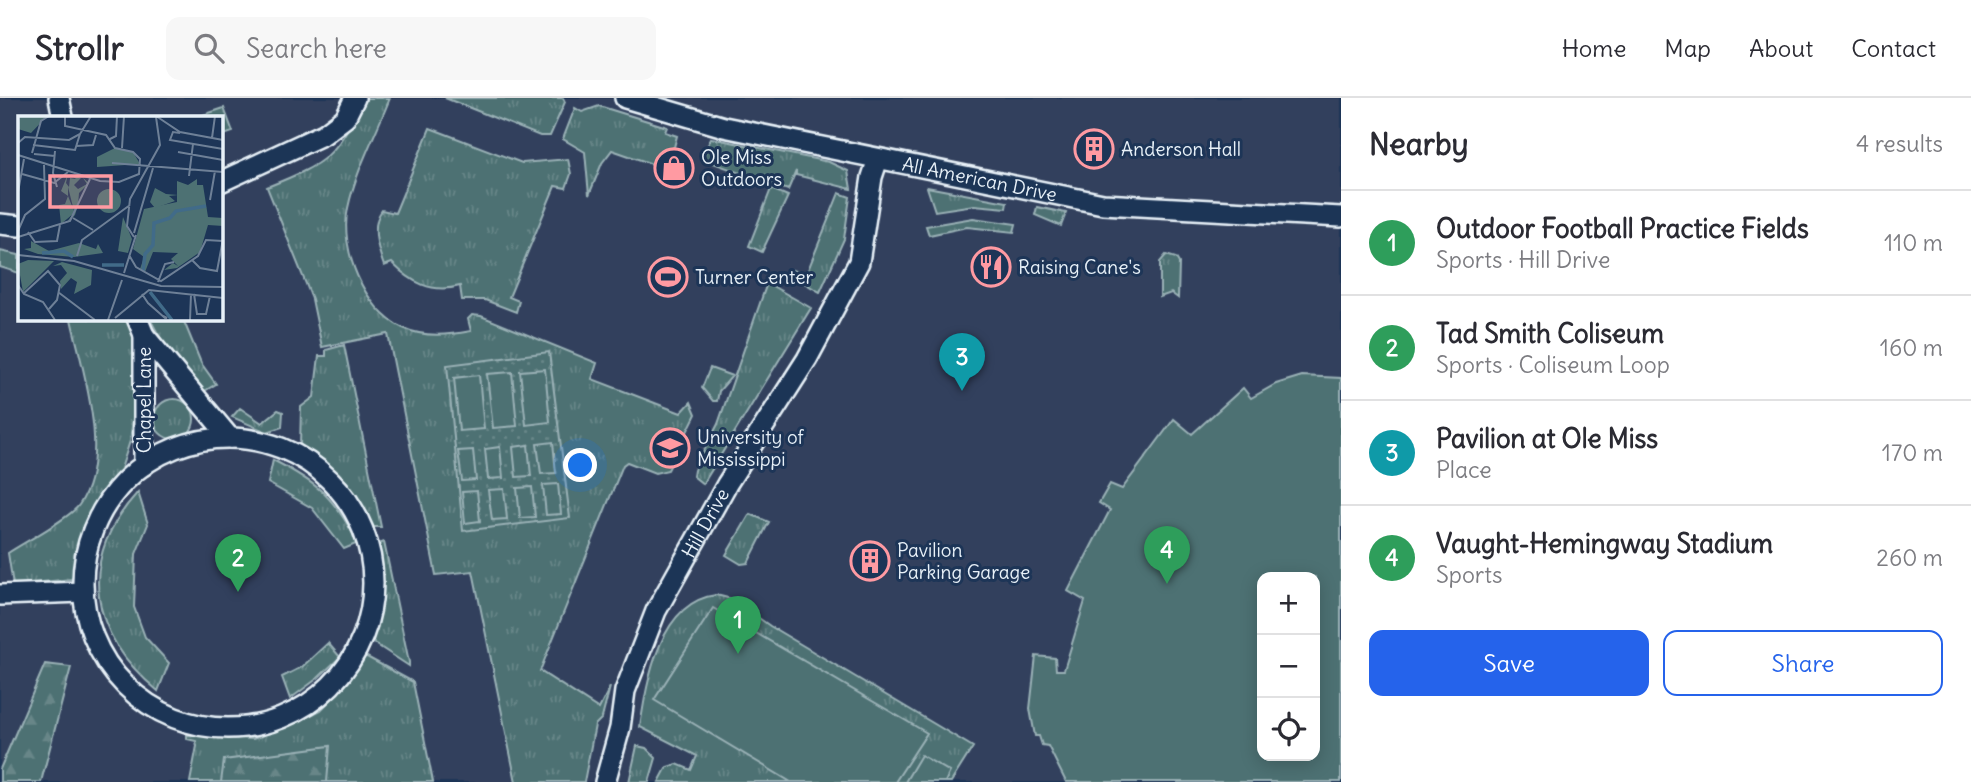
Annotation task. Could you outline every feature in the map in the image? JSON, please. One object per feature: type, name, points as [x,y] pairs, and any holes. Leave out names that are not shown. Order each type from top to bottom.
[{"type":"street","points":[[59,98],[63,116]]},
{"type":"street","points":[[222,181],[324,134],[345,118],[355,98]]},
{"type":"street","name":"All American Drive","points":[[625,98],[724,127],[1103,204],[1341,217]]},
{"type":"street","name":"Hill Drive","points":[[605,782],[618,738],[625,691],[656,611],[727,484],[807,359],[859,262],[872,177],[878,159]]},
{"type":"street","points":[[0,224],[18,226]]},
{"type":"street","name":"Chapel Lane","points":[[140,327],[230,438]]},
{"type":"street","name":"Chapel Lane","points":[[140,327],[144,465]]},
{"type":"street","points":[[230,438],[273,445],[294,453],[326,475],[351,504],[367,539],[374,574],[372,610],[361,644],[346,669],[326,691],[302,708],[264,724],[222,729],[180,720],[156,710],[131,691],[110,668],[94,641],[83,592],[89,542],[101,512],[120,486],[144,465],[170,450],[230,438]]},
{"type":"street","points":[[0,595],[83,592]]},
{"type":"shaded area","name":"University of Mississippi","points":[[0,98],[1341,98],[1341,782],[0,782]]},
{"type":"green space","points":[[364,98],[390,98],[352,194],[346,224],[347,241],[351,259],[366,293],[389,319],[411,331],[446,334],[471,331],[468,319],[472,315],[481,316],[597,363],[592,379],[681,413],[691,402],[696,414],[668,470],[655,473],[627,462],[623,465],[540,671],[599,709],[610,687],[602,718],[595,725],[584,782],[516,782],[473,571],[436,575],[388,334],[322,347],[312,299],[267,187],[304,171],[328,156],[345,134]]},
{"type":"green space","points":[[445,98],[563,98],[565,102],[550,136],[540,136]]},
{"type":"green space","points":[[599,106],[667,127],[665,132],[677,136],[673,151],[680,154],[675,172],[612,150],[602,163],[589,195],[585,152],[563,139],[575,108],[582,112]]},
{"type":"green space","points":[[224,108],[233,132],[222,136],[222,116],[200,116]]},
{"type":"green space","points":[[430,128],[522,163],[568,159],[571,174],[566,188],[555,186],[509,297],[519,301],[516,312],[485,300],[462,300],[460,286],[440,288],[422,285],[392,263],[384,266],[376,238],[378,216],[382,210],[395,213]]},
{"type":"green space","points":[[711,138],[829,162],[848,171],[851,189],[796,175],[796,171],[788,190],[702,159]]},
{"type":"green space","points":[[927,187],[1007,202],[1006,208],[974,205],[935,211]]},
{"type":"green space","points":[[771,189],[788,196],[762,252],[749,246]]},
{"type":"green space","points":[[839,193],[850,197],[844,239],[820,292],[792,276],[792,270],[806,275]]},
{"type":"green space","points":[[1037,207],[1066,213],[1061,226],[1035,215]]},
{"type":"green space","points":[[973,218],[1016,224],[1014,232],[967,227],[929,235],[926,226]]},
{"type":"green space","points":[[0,251],[18,255],[18,273],[0,267]]},
{"type":"green space","points":[[1166,255],[1176,258],[1179,263],[1178,298],[1171,293],[1160,297],[1160,262]]},
{"type":"green space","points":[[767,283],[811,308],[703,484],[693,476],[694,470],[718,424]]},
{"type":"green space","points":[[71,320],[137,320],[144,335],[130,441],[120,472],[90,515],[72,579],[13,585],[8,553],[74,510],[89,485],[94,439],[88,388]]},
{"type":"green space","points":[[151,320],[183,320],[201,363],[216,384],[203,392],[166,348]]},
{"type":"green space","points":[[344,345],[381,527],[374,527],[370,522],[347,482],[300,446],[301,407],[314,397],[319,356],[326,356],[326,350]]},
{"type":"green space","points":[[549,352],[570,518],[463,531],[447,365]]},
{"type":"green space","points":[[710,368],[732,376],[719,391],[717,401],[713,401],[702,388]]},
{"type":"green space","points":[[545,369],[550,422],[526,425],[520,371]]},
{"type":"green space","points":[[512,372],[517,426],[493,428],[487,374]]},
{"type":"green space","points":[[479,375],[484,429],[459,431],[454,378]]},
{"type":"green space","points":[[1302,376],[1341,378],[1341,782],[1066,782],[1048,746],[1042,745],[1039,736],[1035,736],[1030,709],[1036,656],[1055,658],[1056,670],[1064,670],[1085,601],[1068,591],[1110,510],[1099,503],[1110,484],[1122,489],[1174,419],[1192,434],[1243,388],[1251,398],[1276,384]]},
{"type":"green space","points":[[174,399],[188,405],[194,419],[188,433],[174,439],[160,433],[154,419],[160,405]]},
{"type":"green space","points":[[240,408],[262,423],[278,410],[283,412],[282,427],[267,432],[232,417]]},
{"type":"green space","points":[[553,442],[556,473],[541,474],[537,444]]},
{"type":"green space","points":[[528,445],[531,476],[516,477],[513,447]]},
{"type":"green space","points":[[500,447],[503,478],[488,479],[485,449]]},
{"type":"green space","points":[[473,450],[476,480],[462,481],[458,451]]},
{"type":"green space","points":[[273,460],[324,493],[341,514],[358,543],[344,549],[312,508],[268,483]]},
{"type":"green space","points":[[558,484],[561,514],[546,515],[543,485]]},
{"type":"green space","points":[[532,487],[535,517],[520,518],[517,488]]},
{"type":"green space","points":[[504,489],[507,519],[492,520],[488,490]]},
{"type":"green space","points":[[477,491],[480,521],[465,523],[462,492]]},
{"type":"green space","points":[[138,492],[148,524],[136,554],[134,607],[145,637],[169,663],[158,691],[135,669],[117,645],[105,621],[99,596],[99,570],[105,544],[118,518]]},
{"type":"green space","points":[[750,514],[769,522],[748,563],[741,564],[726,555]]},
{"type":"green space","points":[[384,542],[409,666],[371,641],[381,605],[382,569],[379,544]]},
{"type":"green space","points":[[716,595],[732,599],[770,626],[973,747],[951,782],[659,782],[667,767],[677,764],[691,770],[697,756],[640,727],[652,667],[669,628],[681,612],[697,601]]},
{"type":"green space","points":[[713,608],[927,733],[895,782],[791,782],[654,700]]},
{"type":"green space","points":[[328,643],[340,657],[290,699],[282,677],[302,667]]},
{"type":"green space","points":[[365,656],[413,682],[433,782],[190,782],[197,746],[196,741],[187,739],[187,735],[253,739],[291,725],[321,710],[349,681]]},
{"type":"green space","points":[[45,664],[71,667],[41,782],[0,782],[0,769]]},
{"type":"green space","points":[[330,746],[327,782],[221,782],[224,760]]},
{"type":"green space","points":[[637,746],[646,748],[656,758],[649,782],[629,782]]},
{"type":"green space","points":[[921,755],[950,772],[945,782],[905,782]]},
{"type":"place","name":"Anderson Hall","points":[[1094,149]]},
{"type":"place","name":"Ole Miss Outdoors","points":[[674,168]]},
{"type":"place","name":"Raising Cane's","points":[[991,267]]},
{"type":"place","name":"Turner Center","points":[[668,277]]},
{"type":"place","name":"Pavilion at Ole Miss","points":[[962,391]]},
{"type":"place","name":"University of Mississippi","points":[[670,448]]},
{"type":"place","name":"Pavilion Parking Garage","points":[[870,561]]},
{"type":"place","name":"Vaught-Hemingway Stadium","points":[[1167,584]]},
{"type":"place","name":"Tad Smith Coliseum","points":[[238,592]]},
{"type":"place","name":"Outdoor Football Practice Fields","points":[[738,654]]}]
